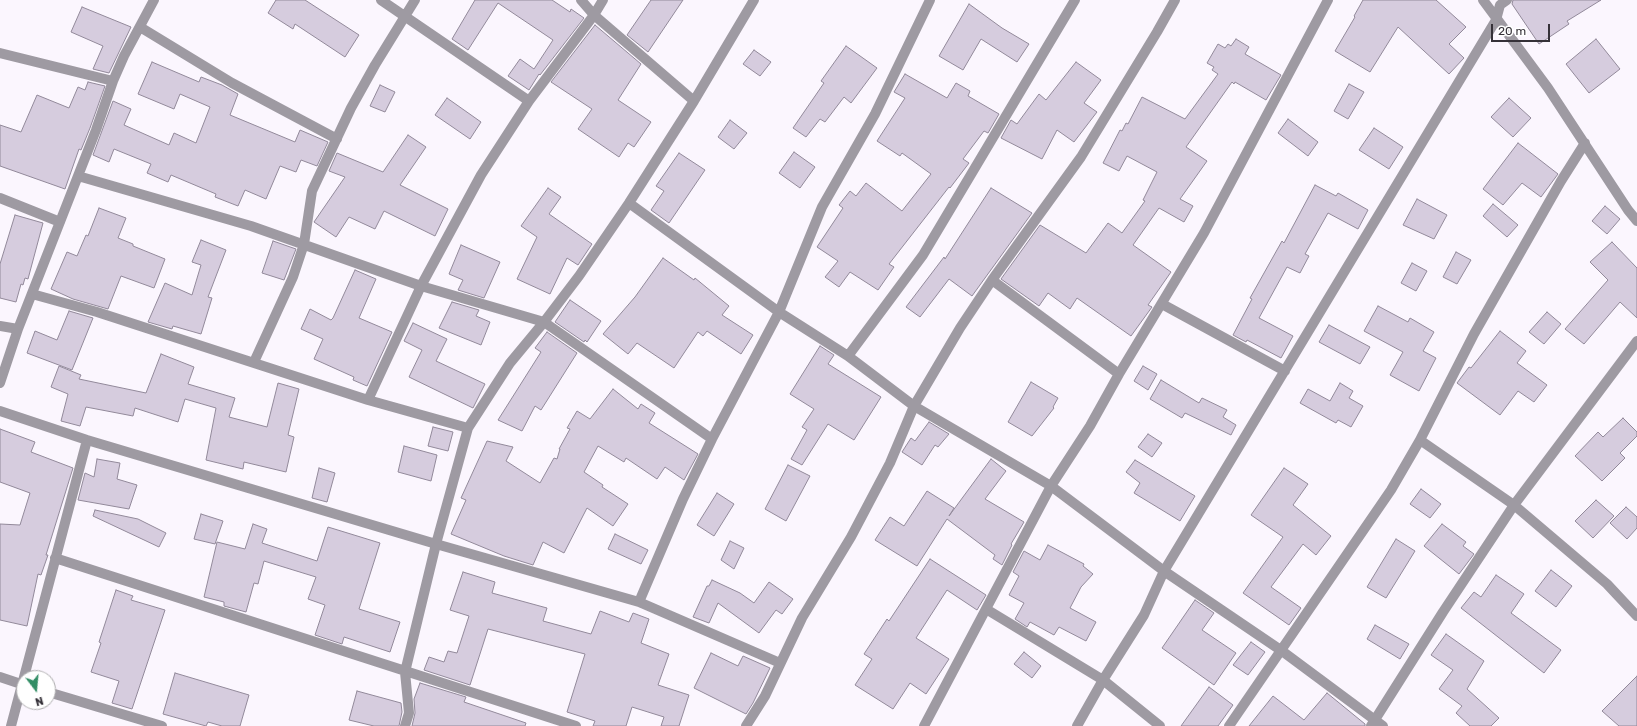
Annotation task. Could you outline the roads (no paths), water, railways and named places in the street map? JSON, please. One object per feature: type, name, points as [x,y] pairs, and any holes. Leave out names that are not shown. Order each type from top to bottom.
[{"type":"street","points":[[0,383],[18,329],[78,176],[113,81],[124,56],[154,0]]},
{"type":"street","points":[[381,0],[529,101]]},
{"type":"street","points":[[254,362],[293,277],[304,244],[312,191],[351,108],[374,64],[415,0]]},
{"type":"street","points":[[581,0],[594,15],[694,101]]},
{"type":"street","points":[[368,400],[421,286],[481,175],[529,101],[594,15],[603,0]]},
{"type":"street","points":[[405,726],[409,713],[405,672],[436,544],[468,428],[510,363],[579,276],[629,203],[694,101],[754,0]]},
{"type":"street","points":[[639,602],[682,499],[779,312],[822,207],[875,114],[930,0]]},
{"type":"street","points":[[848,356],[923,255],[1075,0]]},
{"type":"street","points":[[746,726],[765,696],[802,618],[851,537],[883,476],[914,406],[960,328],[992,280],[1081,157],[1158,32],[1175,0]]},
{"type":"street","points":[[924,726],[1052,486],[1090,426],[1119,374],[1204,233],[1328,0]]},
{"type":"street","points":[[1483,0],[1496,20],[1548,88],[1628,210],[1637,221]]},
{"type":"street","points":[[1077,726],[1103,680],[1144,615],[1164,571],[1496,20],[1500,5],[1507,0]]},
{"type":"street","points":[[140,27],[232,83],[337,139]]},
{"type":"street","points":[[0,53],[113,81]]},
{"type":"street","points":[[1229,726],[1282,651],[1391,490],[1420,440],[1474,334],[1561,181],[1585,143]]},
{"type":"street","points":[[78,176],[251,226],[421,286],[544,322],[712,439]]},
{"type":"street","points":[[0,198],[60,222]]},
{"type":"street","points":[[629,203],[779,312],[848,356],[914,406],[1052,486],[1164,571],[1282,651],[1377,724],[1443,612],[1514,505],[1637,341]]},
{"type":"street","points":[[992,280],[1119,374]]},
{"type":"street","points":[[32,294],[97,312],[368,400],[468,428]]},
{"type":"street","points":[[1162,304],[1284,371]]},
{"type":"street","points":[[0,326],[18,329]]},
{"type":"street","points":[[0,411],[87,440],[436,544],[639,602],[780,663]]},
{"type":"street","points":[[26,670],[54,558],[87,440]]},
{"type":"street","points":[[1420,440],[1514,505],[1607,584],[1637,616]]},
{"type":"street","points":[[54,558],[576,726]]},
{"type":"street","points":[[986,609],[1103,680],[1160,726]]},
{"type":"street","points":[[0,678],[16,682]]},
{"type":"street","points":[[56,694],[162,726]]},
{"type":"street","points":[[11,726],[16,708]]}]
